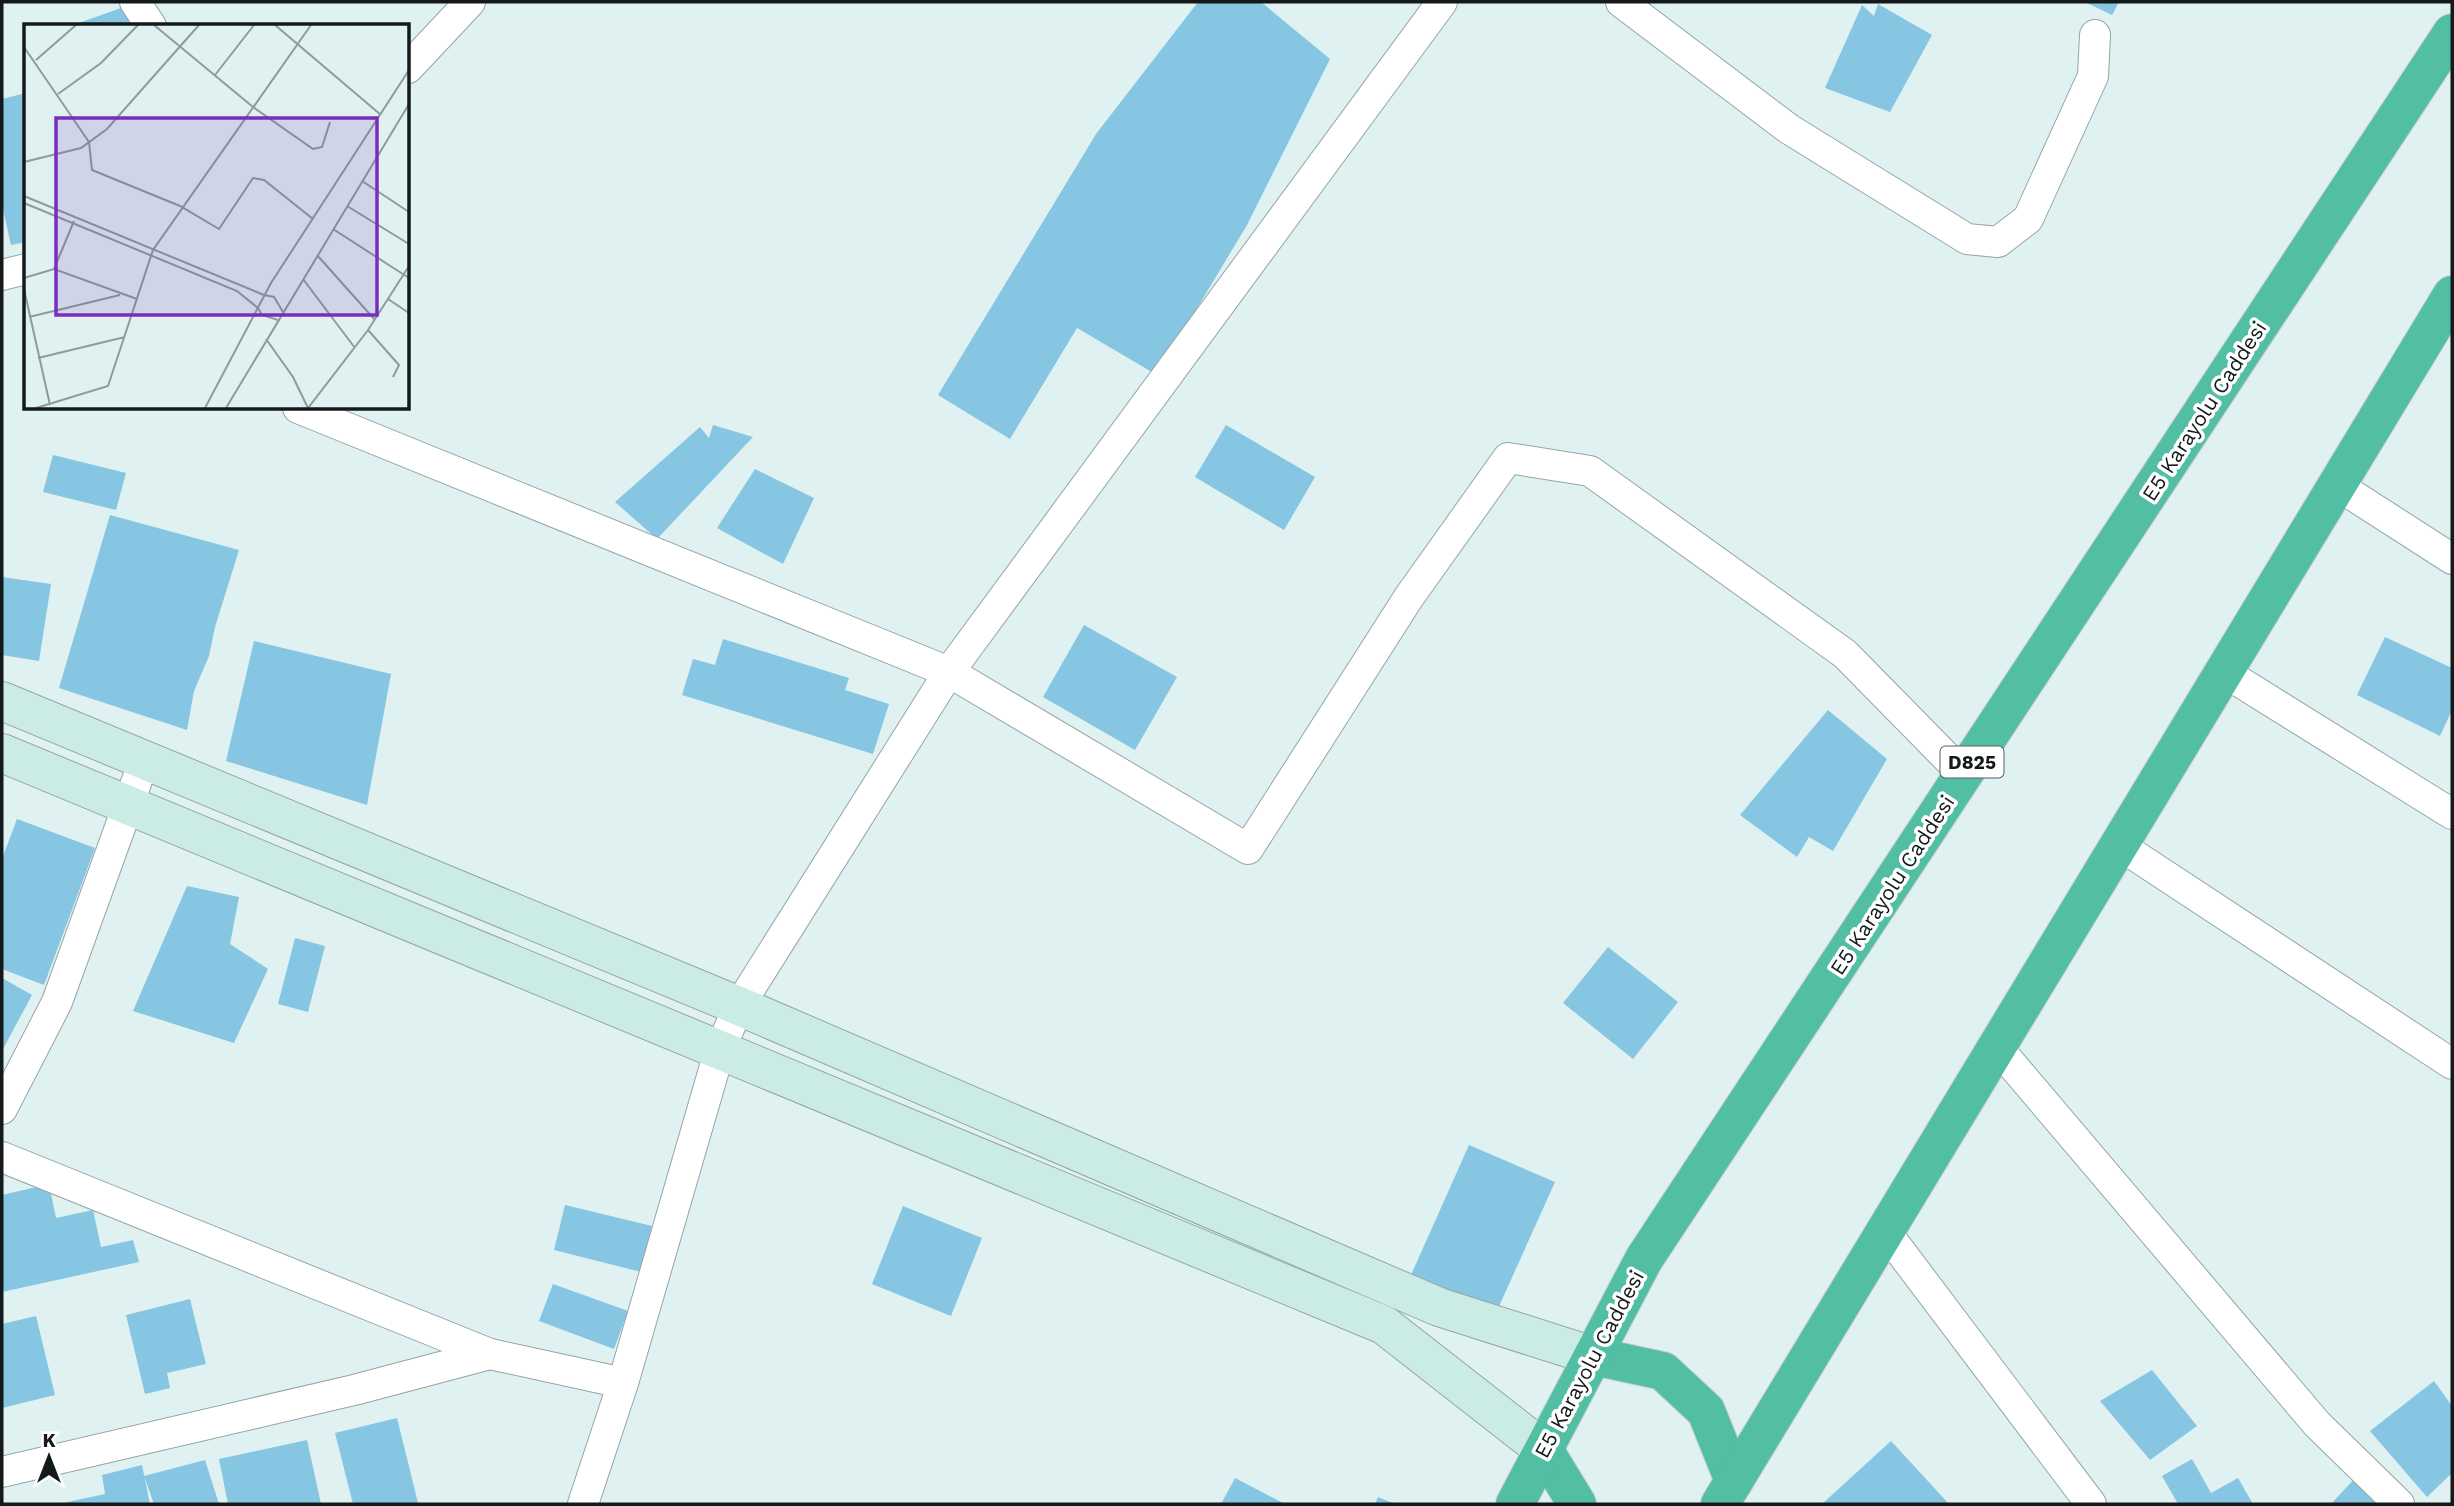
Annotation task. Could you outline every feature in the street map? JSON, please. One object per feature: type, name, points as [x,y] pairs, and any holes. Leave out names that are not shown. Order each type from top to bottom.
[{"type":"highway","name":"E5 Karayolu Caddesi","points":[[1515,1504],[1644,1259],[2452,33]]},
{"type":"highway","points":[[1727,1493],[2452,295]]},
{"type":"highway","points":[[1593,1356],[1663,1371],[1706,1410],[1727,1493]]},
{"type":"highway","points":[[1544,1450],[1577,1504]]},
{"type":"street","points":[[135,2],[150,24]]},
{"type":"street","points":[[410,66],[470,2]]},
{"type":"street","points":[[583,1504],[623,1383],[720,1049],[739,1006],[949,673],[1442,2]]},
{"type":"street","points":[[1621,2],[1789,129],[1967,239],[1998,242],[2028,219],[2093,76],[2095,35]]},
{"type":"street","points":[[2,275],[24,270]]},
{"type":"street","points":[[303,410],[949,673],[1248,849],[1409,597],[1508,458],[1590,471],[1845,654],[1964,775]]},
{"type":"street","points":[[2337,485],[2452,559]]},
{"type":"street","points":[[2224,673],[2452,814]]},
{"type":"street","points":[[2,701],[739,1006],[1439,1307],[1593,1356]]},
{"type":"street","points":[[2,752],[1384,1325],[1544,1450]]},
{"type":"street","points":[[2,1109],[57,1002],[144,761]]},
{"type":"street","points":[[2119,845],[2452,1064]]},
{"type":"street","points":[[1997,1047],[2317,1424],[2399,1504]]},
{"type":"street","points":[[2,1157],[490,1354],[623,1383]]},
{"type":"street","points":[[1885,1231],[2091,1504]]},
{"type":"street","points":[[2,1472],[354,1390],[490,1354]]},
{"type":"building","points":[[1198,2],[1261,2],[1330,59],[1247,225],[1157,375],[1077,328],[1010,439],[938,395],[1096,134]]},
{"type":"building","points":[[2085,2],[2119,2],[2112,15]]},
{"type":"building","points":[[1878,4],[1932,35],[1890,112],[1825,88],[1862,5],[1874,16]]},
{"type":"building","points":[[124,7],[129,24],[76,24]]},
{"type":"building","points":[[24,94],[24,242],[11,245],[2,205],[2,99]]},
{"type":"building","points":[[713,425],[753,437],[657,539],[615,502],[700,427],[709,438]]},
{"type":"building","points":[[1226,425],[1315,477],[1284,530],[1195,477]]},
{"type":"building","points":[[53,455],[126,473],[116,510],[43,492]]},
{"type":"building","points":[[755,469],[814,498],[783,564],[717,528]]},
{"type":"building","points":[[110,515],[239,550],[215,627],[209,656],[194,691],[187,730],[59,688]]},
{"type":"building","points":[[2,577],[51,584],[39,661],[2,655]]},
{"type":"building","points":[[1084,625],[1177,677],[1135,750],[1043,697]]},
{"type":"building","points":[[2385,637],[2452,668],[2452,710],[2440,736],[2357,695]]},
{"type":"building","points":[[723,639],[849,678],[845,690],[889,704],[873,754],[682,695],[693,659],[715,665]]},
{"type":"building","points":[[254,641],[391,674],[367,805],[226,761]]},
{"type":"building","points":[[1828,710],[1887,759],[1833,851],[1809,837],[1797,857],[1740,815]]},
{"type":"building","points":[[17,819],[95,848],[44,985],[2,969],[2,859]]},
{"type":"building","points":[[187,886],[239,897],[230,944],[268,969],[234,1043],[133,1011]]},
{"type":"building","points":[[295,938],[325,946],[308,1012],[278,1004]]},
{"type":"building","points":[[1608,947],[1678,1002],[1633,1059],[1563,1003]]},
{"type":"building","points":[[2,978],[32,995],[2,1051]]},
{"type":"building","points":[[1469,1145],[1555,1182],[1496,1313],[1411,1275]]},
{"type":"building","points":[[49,1184],[56,1218],[93,1210],[101,1247],[133,1240],[139,1262],[2,1292],[2,1195]]},
{"type":"building","points":[[565,1205],[652,1226],[641,1272],[554,1250]]},
{"type":"building","points":[[903,1206],[982,1238],[951,1316],[872,1284]]},
{"type":"building","points":[[553,1284],[628,1311],[614,1349],[539,1321]]},
{"type":"building","points":[[190,1299],[206,1364],[167,1373],[170,1388],[145,1394],[126,1315]]},
{"type":"building","points":[[36,1316],[55,1395],[2,1408],[2,1324]]},
{"type":"building","points":[[2152,1370],[2197,1426],[2150,1460],[2100,1401]]},
{"type":"building","points":[[2434,1381],[2452,1406],[2452,1473],[2427,1497],[2370,1431]]},
{"type":"building","points":[[397,1418],[418,1503],[353,1504],[335,1433]]},
{"type":"building","points":[[307,1440],[321,1504],[228,1504],[219,1459]]},
{"type":"building","points":[[1891,1441],[1949,1504],[1822,1504]]},
{"type":"building","points":[[2192,1459],[2211,1493],[2238,1478],[2253,1504],[2178,1504],[2162,1476]]},
{"type":"building","points":[[205,1460],[219,1504],[154,1504],[144,1476]]},
{"type":"building","points":[[142,1465],[150,1504],[58,1504],[105,1494],[102,1475]]},
{"type":"building","points":[[2357,1476],[2387,1504],[2331,1504]]},
{"type":"building","points":[[1235,1478],[1285,1504],[1221,1504]]},
{"type":"building","points":[[1378,1497],[1395,1504],[1375,1504]]}]
